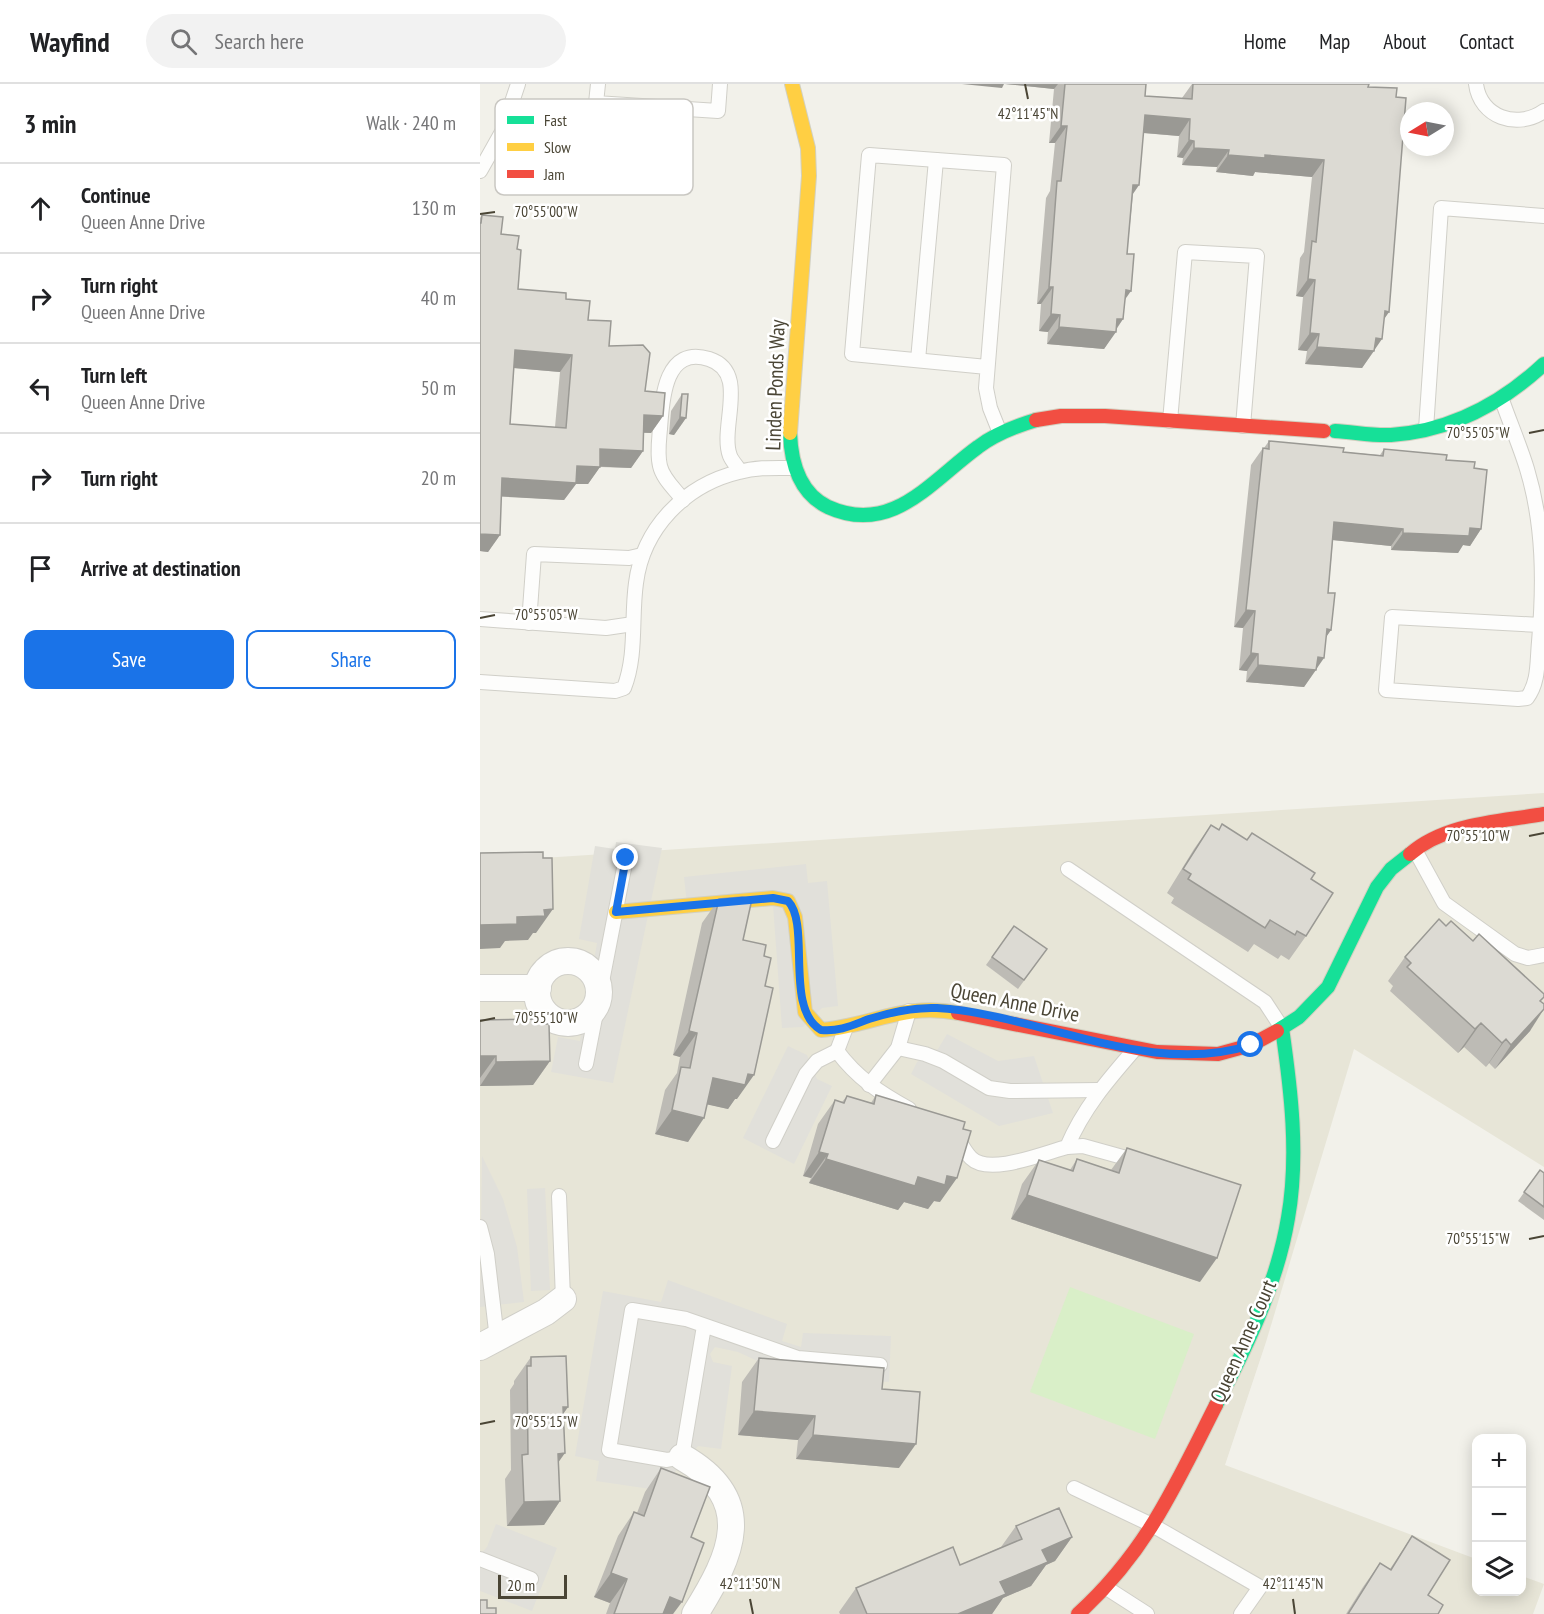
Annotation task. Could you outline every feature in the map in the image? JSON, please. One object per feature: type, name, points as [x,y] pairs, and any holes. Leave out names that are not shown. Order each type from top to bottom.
[{"type":"street","name":"Linden Ponds Way","points":[[792,84],[808,148],[809,176],[790,428],[794,468],[802,486],[813,499],[829,509],[846,515],[886,512],[918,498],[980,445],[1000,433],[1045,418],[1069,416],[1391,435],[1426,429],[1466,417],[1502,400],[1544,364]]},
{"type":"street","name":"Queen Anne Drive","points":[[616,912],[773,898],[788,901],[795,917],[805,1012],[821,1030],[846,1028],[909,1009],[956,1010],[1135,1048],[1182,1055],[1218,1054],[1251,1045],[1282,1028],[1310,1008],[1328,987],[1377,887],[1391,869],[1414,849],[1436,836],[1462,828],[1544,814]]},
{"type":"street","points":[[572,962],[582,965],[596,978],[599,998],[596,1007],[582,1020],[562,1022],[544,1012],[539,1003],[538,988],[545,973],[552,966],[572,962]]},
{"type":"street","points":[[480,988],[538,988]]},
{"type":"street","name":"Queen Anne Court","points":[[1078,1614],[1134,1555],[1152,1525],[1228,1381],[1274,1272],[1283,1242],[1291,1187],[1288,1069],[1282,1028]]},
{"type":"street","points":[[488,1343],[546,1312],[563,1299]]},
{"type":"street","points":[[682,1457],[712,1478],[726,1499],[732,1522],[729,1547],[720,1574],[695,1614]]},
{"type":"lane","points":[[513,99],[518,84]]},
{"type":"lane","points":[[596,99],[598,84]]},
{"type":"lane","points":[[693,109],[718,111],[720,84]]},
{"type":"lane","points":[[1476,84],[1478,97],[1487,110],[1504,119],[1522,120],[1544,111]]},
{"type":"lane","points":[[480,171],[495,144]]},
{"type":"lane","points":[[987,367],[852,354],[869,155],[1004,165],[986,388],[990,408],[1000,433]]},
{"type":"lane","points":[[918,360],[936,160]]},
{"type":"lane","points":[[1426,429],[1441,208],[1544,216]]},
{"type":"lane","points":[[1170,421],[1185,252],[1257,256],[1243,426]]},
{"type":"lane","points":[[683,500],[666,479],[658,457],[663,390],[671,370],[683,361],[695,358],[709,359],[720,366],[728,376],[731,391],[728,438],[730,455],[740,471]]},
{"type":"lane","points":[[1502,400],[1527,469],[1537,512],[1542,552],[1540,625],[1535,687],[1527,698],[1386,690],[1392,616],[1540,625]]},
{"type":"lane","points":[[480,682],[615,691],[624,688],[631,671],[636,583],[642,555],[653,532],[669,512],[683,500],[718,478],[740,471],[794,468]]},
{"type":"lane","points":[[529,623],[534,554],[629,558],[642,555]]},
{"type":"lane","points":[[480,620],[606,628],[633,624]]},
{"type":"lane","points":[[1414,849],[1444,903],[1515,954],[1528,958],[1544,955]]},
{"type":"lane","points":[[586,1064],[626,858]]},
{"type":"lane","points":[[1068,869],[1265,1002],[1282,1028]]},
{"type":"lane","points":[[869,1085],[898,1048],[909,1009]]},
{"type":"lane","points":[[773,1141],[806,1074],[817,1061],[837,1051],[846,1028]]},
{"type":"lane","points":[[898,1048],[943,1061],[989,1088],[1010,1091],[1099,1090]]},
{"type":"lane","points":[[1066,1147],[1078,1120],[1099,1090],[1135,1048]]},
{"type":"lane","points":[[837,1051],[851,1070],[869,1085],[917,1113]]},
{"type":"lane","points":[[938,1124],[955,1136],[971,1158],[981,1164],[1007,1163],[1066,1147],[1083,1146],[1149,1164]]},
{"type":"lane","points":[[559,1196],[563,1299]]},
{"type":"lane","points":[[480,1227],[487,1254],[488,1343]]},
{"type":"lane","points":[[704,1326],[682,1457],[667,1460],[609,1450],[632,1310],[686,1319],[798,1358],[880,1365]]},
{"type":"lane","points":[[1074,1488],[1152,1525],[1260,1587],[1241,1614]]},
{"type":"lane","points":[[480,1559],[531,1579]]},
{"type":"lane","points":[[1106,1587],[1147,1614]]},
{"type":"shaded area","points":[[1544,793],[1544,1167],[1354,1049],[1266,1342],[1225,1465],[1472,1558],[1472,1596],[1526,1596],[1526,1577],[1544,1584],[1533,1614],[480,1614],[480,862]]},
{"type":"shaded area","points":[[616,842],[662,848],[613,1083],[551,1072],[558,1037],[580,1041],[597,943],[579,939],[595,846],[615,849]]},
{"type":"shaded area","points":[[806,864],[808,883],[827,881],[838,1006],[822,1008],[803,1027],[782,1028],[773,905],[688,913],[684,877]]},
{"type":"shaded area","points":[[947,1034],[998,1061],[1034,1056],[1053,1113],[999,1126],[911,1074],[917,1062],[938,1049]]},
{"type":"shaded area","points":[[788,1046],[807,1055],[817,1079],[832,1086],[794,1164],[743,1138]]},
{"type":"shaded area","points":[[482,1156],[503,1199],[517,1247],[524,1302],[480,1307]]},
{"type":"shaded area","points":[[545,1188],[550,1290],[531,1291],[527,1189]]},
{"type":"shaded area","points":[[668,1280],[787,1324],[782,1341],[801,1347],[803,1333],[891,1336],[889,1382],[788,1375],[738,1352],[715,1347],[710,1354],[713,1362],[732,1366],[721,1449],[698,1446],[674,1473],[671,1492],[596,1481],[599,1461],[575,1456],[603,1291],[661,1302]]},
{"type":"shaded area","points":[[496,1524],[557,1548],[532,1611],[480,1591],[480,1555],[487,1547]]},
{"type":"green space","points":[[1070,1287],[1194,1334],[1155,1439],[1030,1392]]},
{"type":"building","points":[[1065,84],[1146,84],[1145,96],[1192,99],[1193,84],[1369,84],[1368,87],[1397,88],[1396,97],[1406,98],[1406,102],[1400,102],[1401,156],[1389,312],[1385,311],[1382,339],[1376,338],[1374,351],[1317,347],[1319,334],[1310,333],[1315,280],[1308,279],[1312,241],[1316,242],[1324,160],[1265,155],[1265,158],[1228,155],[1229,150],[1194,148],[1194,141],[1189,140],[1190,119],[1145,115],[1139,185],[1133,185],[1127,254],[1134,254],[1131,291],[1126,290],[1123,319],[1117,319],[1116,332],[1059,327],[1060,315],[1051,314],[1053,287],[1049,287],[1057,181],[1061,181],[1067,126],[1061,126]]},
{"type":"building","points":[[482,215],[503,217],[501,234],[519,236],[517,249],[521,250],[518,289],[566,293],[566,299],[590,301],[588,320],[611,321],[609,346],[643,345],[650,353],[645,391],[665,393],[663,416],[644,415],[643,451],[600,449],[600,467],[577,466],[576,483],[502,478],[500,535],[480,534]],"holes":[[[515,350],[572,355],[566,428],[510,424]]]},
{"type":"building","points":[[682,394],[688,394],[686,418],[680,417]]},
{"type":"building","points":[[1269,441],[1344,448],[1343,452],[1383,456],[1384,449],[1447,455],[1446,460],[1475,462],[1474,468],[1487,470],[1481,529],[1470,528],[1469,536],[1403,533],[1403,529],[1334,522],[1328,593],[1335,593],[1331,630],[1327,629],[1324,658],[1318,657],[1316,670],[1258,665],[1258,654],[1251,653],[1255,611],[1246,610],[1263,448],[1269,449]]},
{"type":"building","points":[[1222,824],[1247,840],[1252,833],[1315,873],[1311,879],[1333,893],[1306,936],[1297,931],[1295,935],[1270,920],[1265,928],[1188,879],[1191,874],[1183,869],[1211,825],[1219,830]]},
{"type":"building","points":[[543,852],[543,858],[552,858],[553,909],[544,910],[545,916],[517,917],[517,924],[480,925],[480,853]]},
{"type":"building","points":[[742,897],[752,899],[743,940],[766,945],[764,956],[771,958],[765,986],[773,988],[754,1075],[748,1074],[745,1085],[713,1078],[704,1118],[672,1110],[681,1067],[690,1068],[697,1033],[689,1031],[719,899]]},
{"type":"building","points":[[1439,919],[1446,926],[1451,921],[1473,941],[1479,934],[1544,994],[1540,1001],[1544,1004],[1544,1009],[1511,1045],[1506,1039],[1502,1043],[1481,1023],[1475,1029],[1407,967],[1411,963],[1405,957]]},
{"type":"building","points":[[1014,926],[1047,949],[1024,980],[992,957]]},
{"type":"building","points":[[539,1019],[540,1024],[549,1024],[550,1061],[496,1062],[496,1056],[480,1056],[480,1020]]},
{"type":"building","points":[[876,1095],[965,1122],[963,1129],[971,1131],[957,1178],[947,1176],[945,1185],[918,1177],[915,1186],[826,1159],[828,1154],[819,1152],[835,1100],[844,1103],[847,1096],[874,1104]]},
{"type":"building","points":[[1127,1148],[1241,1185],[1217,1258],[1027,1195],[1039,1160],[1073,1171],[1077,1159],[1119,1173]]},
{"type":"building","points":[[1540,1170],[1544,1173],[1544,1207],[1524,1192]]},
{"type":"building","points":[[566,1356],[568,1407],[563,1407],[565,1453],[558,1454],[560,1501],[524,1502],[522,1455],[528,1454],[527,1366],[531,1366],[531,1357]]},
{"type":"building","points":[[759,1358],[884,1368],[882,1389],[920,1392],[916,1444],[813,1435],[815,1416],[754,1411]]},
{"type":"building","points":[[661,1468],[710,1487],[691,1537],[704,1543],[682,1602],[670,1597],[663,1614],[614,1614],[627,1579],[611,1573],[634,1512],[644,1516]]},
{"type":"building","points":[[1059,1508],[1072,1537],[1042,1550],[1048,1562],[1000,1582],[1006,1594],[958,1614],[867,1614],[856,1588],[953,1547],[960,1565],[1022,1539],[1016,1526]]},
{"type":"building","points":[[1412,1536],[1450,1560],[1428,1595],[1443,1605],[1438,1614],[1348,1614],[1380,1563],[1391,1570]]},
{"type":"building","points":[[480,1600],[487,1600],[487,1608],[496,1608],[496,1614],[480,1614]]},
{"type":"traffic: fast","points":[[1335,431],[1391,435],[1434,428],[1493,403],[1544,364]]},
{"type":"traffic: fast","points":[[790,433],[792,455],[798,476],[810,494],[828,507],[851,514],[872,515],[891,510],[909,501],[991,438],[1036,420]]},
{"type":"traffic: fast","points":[[1277,1031],[1299,1017],[1328,987],[1377,887],[1391,869],[1410,854]]},
{"type":"traffic: fast","points":[[1216,1405],[1250,1337],[1269,1291],[1288,1218],[1293,1147],[1291,1099],[1282,1028]]},
{"type":"traffic: slow","points":[[790,433],[809,176],[808,148],[792,84]]},
{"type":"traffic: slow","points":[[616,912],[773,898],[788,901],[795,917],[805,1012],[821,1030],[921,1010],[958,1013]]},
{"type":"traffic: jam","points":[[1036,420],[1061,416],[1105,416],[1324,431]]},
{"type":"traffic: jam","points":[[1410,854],[1424,844],[1456,830],[1544,814]]},
{"type":"traffic: jam","points":[[958,1013],[1157,1052],[1218,1054],[1251,1045],[1277,1031]]},
{"type":"traffic: jam","points":[[1078,1614],[1102,1590],[1141,1542],[1173,1490],[1216,1405]]},
{"type":"route","points":[[626,858],[616,912],[773,898],[788,901],[795,917],[805,1012],[809,1020],[821,1030],[846,1028],[869,1019],[909,1009],[935,1008],[1157,1053],[1218,1054],[1251,1045]]}]
